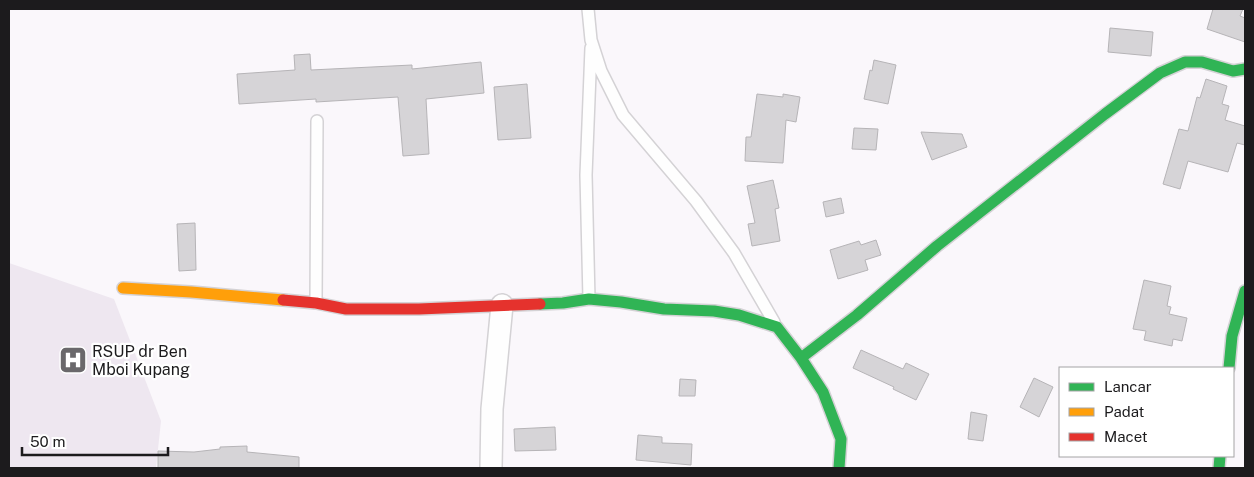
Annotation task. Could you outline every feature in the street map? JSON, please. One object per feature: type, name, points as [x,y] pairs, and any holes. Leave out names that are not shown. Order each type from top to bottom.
[{"type":"street","points":[[800,358],[857,315],[937,246],[1160,73],[1185,62],[1202,62],[1233,71],[1245,69]]},
{"type":"street","points":[[124,288],[316,303],[346,309],[563,303],[590,299],[664,309],[714,311],[739,315],[777,327],[823,392],[841,439],[839,468]]},
{"type":"street","points":[[1228,367],[1232,336],[1245,291]]},
{"type":"street","points":[[491,468],[492,409],[502,305]]},
{"type":"lane","points":[[588,9],[591,40],[586,175],[590,299]]},
{"type":"lane","points":[[591,40],[601,71],[623,114],[696,201],[734,253],[777,327]]},
{"type":"lane","points":[[316,303],[317,121]]},
{"type":"shaded area","name":"RSUP dr Ben Mboi Kupang","points":[[9,263],[114,299],[161,421],[156,468],[9,468]]},
{"type":"building","points":[[1213,9],[1243,9],[1240,16],[1245,18],[1245,42],[1207,29]]},
{"type":"building","points":[[1110,28],[1153,32],[1151,56],[1108,52]]},
{"type":"building","points":[[310,54],[311,70],[412,65],[412,69],[481,62],[484,93],[426,99],[429,154],[403,156],[398,97],[316,102],[316,99],[239,104],[237,74],[295,70],[294,55]]},
{"type":"building","points":[[874,60],[896,65],[888,104],[864,99]]},
{"type":"building","points":[[1206,79],[1227,86],[1222,104],[1229,106],[1225,120],[1245,126],[1245,145],[1237,143],[1228,172],[1188,161],[1180,189],[1163,184],[1179,129],[1188,131],[1197,97],[1200,98]]},
{"type":"building","points":[[527,84],[531,138],[498,140],[494,87]]},
{"type":"building","points":[[757,94],[783,97],[783,94],[800,97],[796,122],[786,120],[783,163],[745,161],[746,137],[751,137]]},
{"type":"building","points":[[854,128],[878,129],[876,150],[852,149]]},
{"type":"building","points":[[921,132],[962,134],[967,147],[932,160]]},
{"type":"building","points":[[773,180],[779,208],[775,209],[780,241],[752,246],[748,224],[755,223],[747,186]]},
{"type":"building","points":[[841,198],[844,213],[826,217],[823,202]]},
{"type":"building","points":[[195,223],[196,270],[179,271],[177,224]]},
{"type":"building","points":[[876,240],[881,255],[865,260],[868,270],[838,279],[830,250],[859,241],[861,245]]},
{"type":"building","points":[[1144,280],[1171,286],[1167,306],[1171,307],[1169,314],[1187,318],[1182,341],[1173,339],[1172,346],[1144,340],[1146,331],[1133,329]]},
{"type":"building","points":[[861,350],[903,369],[906,363],[929,374],[916,400],[893,389],[894,387],[853,368]]},
{"type":"building","points":[[1034,378],[1053,387],[1039,417],[1020,407]]},
{"type":"building","points":[[680,379],[696,380],[695,396],[679,396]]},
{"type":"building","points":[[971,412],[987,415],[983,441],[968,439]]},
{"type":"building","points":[[555,427],[556,450],[515,451],[514,429]]},
{"type":"building","points":[[638,435],[662,437],[662,443],[692,444],[691,465],[636,460]]},
{"type":"building","points":[[247,446],[247,452],[299,457],[299,468],[158,468],[158,451],[194,452],[220,449],[220,447]]},
{"type":"traffic: fast","points":[[801,358],[857,315],[937,246],[1160,73],[1185,62],[1202,62],[1233,71],[1245,69]]},
{"type":"traffic: fast","points":[[1229,367],[1232,336],[1245,291]]},
{"type":"traffic: fast","points":[[540,304],[589,299],[664,309],[714,311],[739,315],[777,327],[801,358],[823,392],[841,439],[839,468]]},
{"type":"traffic: fast","points":[[1219,468],[1220,457]]},
{"type":"traffic: slow","points":[[123,288],[283,300]]},
{"type":"traffic: jam","points":[[283,300],[316,303],[346,309],[419,309],[540,304]]},
{"type":"place","name":"RSUP dr Ben Mboi Kupang","points":[[73,360]]}]
